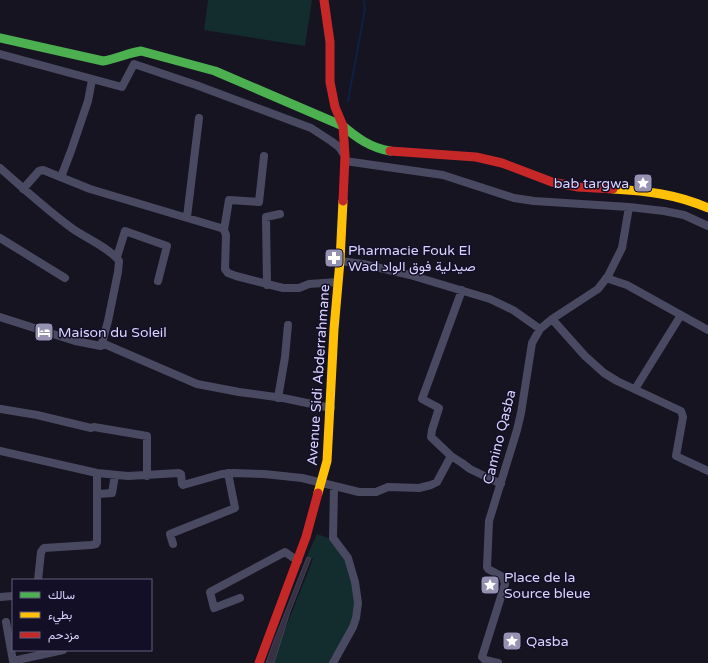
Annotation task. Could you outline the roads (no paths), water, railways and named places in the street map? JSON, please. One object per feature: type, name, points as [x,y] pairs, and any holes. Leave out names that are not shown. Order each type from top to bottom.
[{"type":"street","points":[[324,0],[330,42],[330,82],[335,107],[343,126]]},
{"type":"street","points":[[0,38],[103,61],[116,60],[136,51],[148,52],[222,74],[343,126],[357,138],[381,150],[479,158],[502,163],[557,184],[657,192],[688,199],[708,208]]},
{"type":"street","points":[[0,54],[122,87],[134,64],[196,85],[312,128],[339,147],[345,158],[443,175],[514,198],[556,203],[629,207],[664,211],[684,216],[708,226]]},
{"type":"street","points":[[61,177],[88,102],[92,80]]},
{"type":"street","points":[[187,217],[200,118]]},
{"type":"street","name":"Avenue Sidi Abderrahmane","points":[[259,663],[298,561],[328,461],[345,158],[343,126]]},
{"type":"street","points":[[264,156],[259,202],[229,200],[224,230],[226,235],[226,272],[267,285],[283,288],[338,282]]},
{"type":"street","points":[[0,168],[56,217],[117,257]]},
{"type":"street","points":[[23,189],[41,170],[90,189],[187,217],[224,230]]},
{"type":"street","name":"Camino Qasba","points":[[498,663],[485,660],[482,657],[505,584],[503,577],[488,569],[486,565],[489,521],[521,413],[532,343],[540,329],[552,319],[598,290],[622,248],[629,207]]},
{"type":"street","points":[[267,285],[266,217],[280,214]]},
{"type":"street","points":[[0,317],[75,341],[101,346],[108,321],[118,272],[119,264],[117,257],[125,231],[167,246],[158,281]]},
{"type":"street","points":[[0,238],[65,278]]},
{"type":"street","points":[[340,261],[362,264],[410,275],[501,303],[540,329]]},
{"type":"street","points":[[606,278],[627,285],[708,330]]},
{"type":"street","points":[[462,290],[422,399],[439,408],[430,436],[451,456],[470,469],[501,484]]},
{"type":"street","points":[[635,389],[681,315]]},
{"type":"street","points":[[552,319],[595,365],[617,381],[681,411],[683,417],[676,456],[708,471]]},
{"type":"street","points":[[278,398],[285,357],[288,325]]},
{"type":"street","points":[[102,343],[197,384],[331,408]]},
{"type":"street","points":[[1,409],[37,415],[91,428],[94,427],[147,436],[147,476]]},
{"type":"street","points":[[0,451],[97,473],[147,476],[179,473],[181,474],[182,484],[184,485],[228,473],[264,474],[302,478],[359,492],[373,492],[388,487],[419,488],[435,484],[439,480],[451,456]]},
{"type":"street","points":[[38,579],[41,552],[44,548],[96,544],[98,494],[97,473]]},
{"type":"street","points":[[173,544],[170,534],[235,508],[228,473]]},
{"type":"street","points":[[98,494],[112,493],[115,475]]},
{"type":"street","points":[[333,663],[354,627],[358,603],[355,582],[348,558],[333,538],[334,486]]},
{"type":"street","points":[[240,598],[214,608],[210,592],[285,552],[298,561]]},
{"type":"street","points":[[0,597],[12,596]]},
{"type":"street","points":[[6,622],[13,661],[57,651]]},
{"type":"waterway","points":[[348,101],[365,9],[364,0]]},
{"type":"place","name":"bab targwa","points":[[643,183]]},
{"type":"place","name":"Pharmacie Fouk El Wad صيدلية فوق الواد","points":[[334,258]]},
{"type":"place","name":"Maison du Soleil","points":[[44,332]]},
{"type":"place","name":"Place de la Source bleue","points":[[490,585]]},
{"type":"place","name":"Qasba","points":[[512,641]]}]
